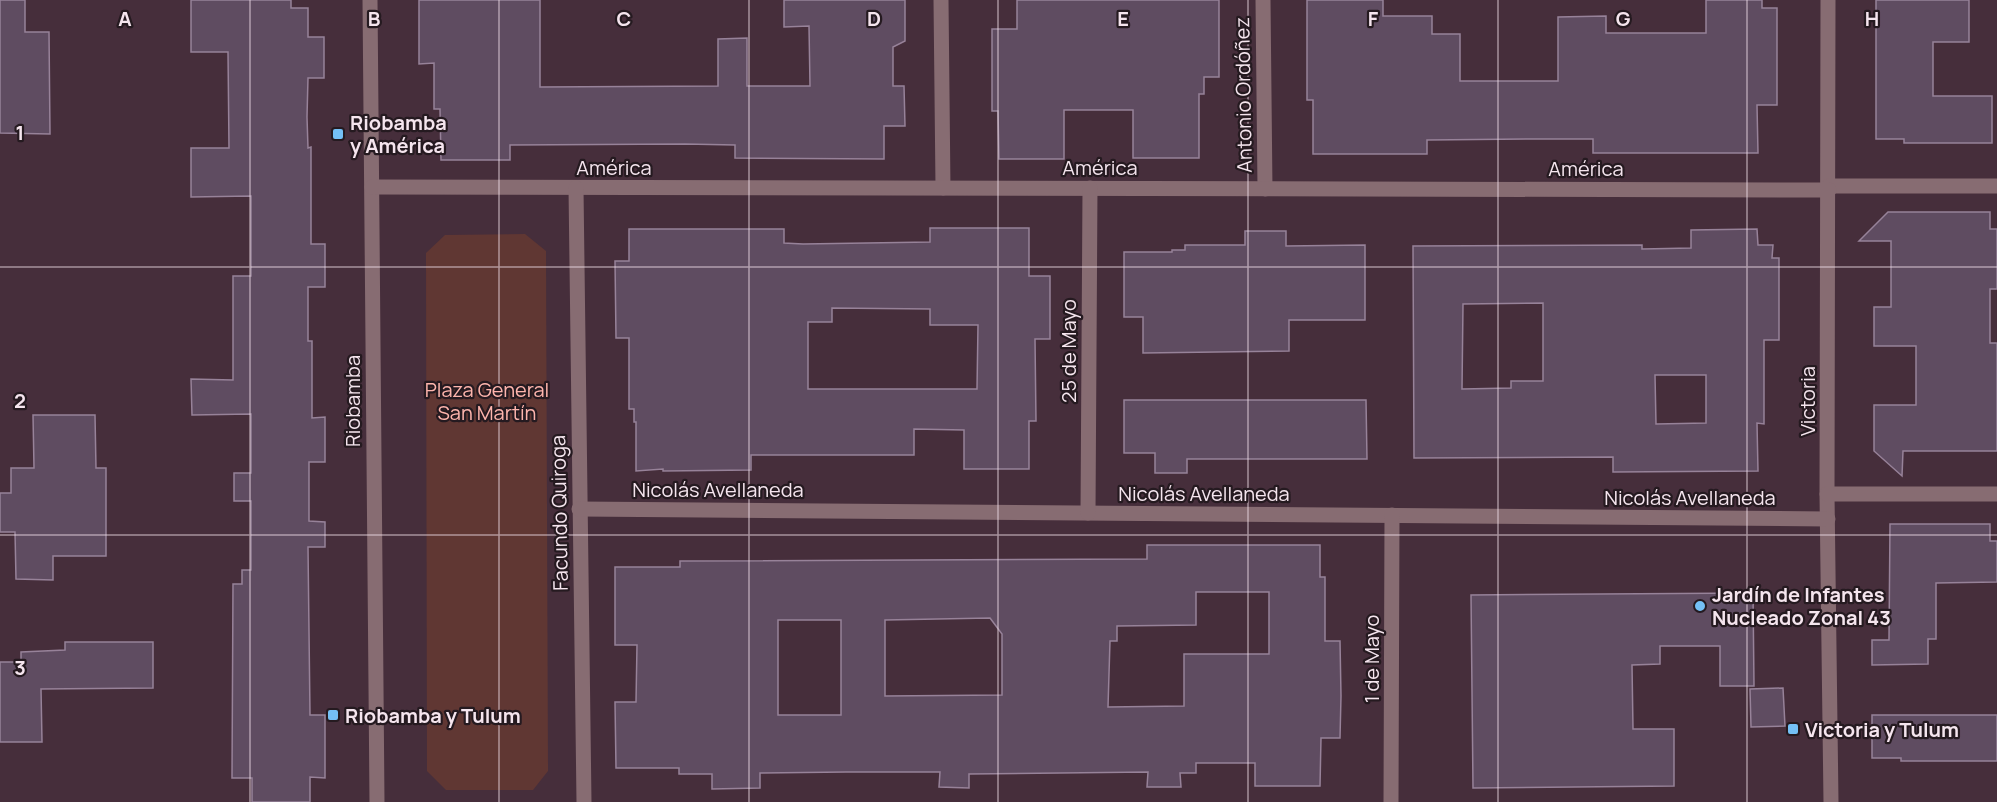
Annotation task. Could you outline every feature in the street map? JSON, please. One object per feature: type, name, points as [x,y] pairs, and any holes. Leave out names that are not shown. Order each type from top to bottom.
[{"type":"street","name":"Riobamba","points":[[369,0],[377,802]]},
{"type":"street","points":[[941,0],[944,188]]},
{"type":"street","name":"Antonio Ordóñez","points":[[1263,0],[1265,189]]},
{"type":"street","name":"Victoria","points":[[1828,0],[1827,494],[1831,802]]},
{"type":"street","name":"América","points":[[372,187],[1265,189],[1997,186]]},
{"type":"street","name":"Facundo Quiroga","points":[[576,188],[584,802]]},
{"type":"street","name":"25 de Mayo","points":[[1088,513],[1090,189]]},
{"type":"street","points":[[1827,494],[1997,494]]},
{"type":"street","name":"Nicolás Avellaneda","points":[[579,509],[1828,519]]},
{"type":"street","name":"1 de Mayo","points":[[1391,802],[1392,515]]},
{"type":"green space","name":"Plaza General San Martín","points":[[525,234],[546,251],[548,771],[533,790],[446,790],[427,771],[426,253],[445,235]]},
{"type":"building","points":[[0,0],[25,0],[25,32],[49,32],[50,134],[0,133]]},
{"type":"building","points":[[191,0],[291,0],[291,8],[308,8],[308,37],[324,37],[324,78],[308,78],[307,117],[308,148],[311,147],[311,244],[325,244],[325,287],[308,287],[308,341],[312,341],[312,418],[325,417],[325,462],[309,462],[309,521],[325,522],[325,547],[308,547],[310,715],[325,715],[325,778],[310,777],[310,802],[252,802],[252,778],[232,778],[233,584],[242,584],[242,570],[251,570],[251,501],[234,501],[234,473],[251,473],[251,414],[192,415],[191,379],[233,380],[233,276],[251,276],[251,196],[191,197],[191,148],[229,148],[228,52],[191,52]]},
{"type":"building","points":[[419,0],[540,0],[540,87],[718,86],[718,39],[747,38],[747,86],[810,86],[809,26],[784,27],[784,0],[905,0],[905,41],[893,47],[893,86],[904,86],[905,126],[884,126],[884,159],[735,158],[735,145],[685,144],[510,145],[510,160],[441,160],[440,109],[434,109],[434,63],[419,64]]},
{"type":"building","points":[[1017,0],[1219,0],[1219,77],[1204,77],[1204,94],[1199,94],[1199,158],[1133,158],[1133,110],[1064,110],[1064,159],[999,159],[998,111],[992,111],[992,29],[1017,29]]},
{"type":"building","points":[[1307,0],[1383,0],[1383,16],[1432,16],[1432,34],[1460,34],[1460,81],[1558,81],[1558,17],[1606,16],[1606,33],[1706,33],[1706,0],[1762,0],[1762,8],[1777,8],[1777,105],[1757,105],[1758,153],[1593,153],[1593,139],[1534,139],[1427,140],[1427,154],[1313,154],[1313,100],[1307,100]]},
{"type":"building","points":[[1876,0],[1969,0],[1969,42],[1933,42],[1933,96],[1992,96],[1992,143],[1904,143],[1904,139],[1876,139]]},
{"type":"building","points":[[1888,212],[1990,212],[1990,229],[1997,229],[1997,289],[1990,289],[1990,343],[1997,343],[1997,451],[1903,451],[1902,476],[1874,451],[1874,405],[1916,405],[1916,346],[1874,346],[1874,307],[1891,307],[1891,241],[1859,241]]},
{"type":"building","points":[[930,228],[1029,228],[1029,276],[1050,276],[1050,339],[1035,339],[1036,421],[1029,421],[1029,469],[964,469],[964,430],[914,429],[914,455],[751,455],[751,470],[636,471],[636,422],[634,422],[634,409],[629,409],[629,338],[616,338],[615,261],[629,261],[629,229],[784,229],[784,243],[803,244],[930,242]],"holes":[[[832,308],[930,309],[930,325],[978,325],[977,389],[808,389],[808,322],[832,322]]]},
{"type":"building","points":[[1757,229],[1758,245],[1773,245],[1772,258],[1779,258],[1779,340],[1764,340],[1764,424],[1757,423],[1758,471],[1613,472],[1613,457],[1414,458],[1413,246],[1642,245],[1642,249],[1691,248],[1691,230]],"holes":[[[1543,303],[1543,381],[1511,381],[1511,388],[1462,389],[1463,304]],[[1655,375],[1706,375],[1706,423],[1656,424]]]},
{"type":"building","points":[[1245,231],[1286,231],[1286,246],[1365,245],[1365,320],[1289,320],[1289,351],[1143,353],[1143,317],[1124,317],[1124,252],[1172,252],[1172,250],[1185,250],[1185,245],[1245,245]]},
{"type":"building","points":[[1124,400],[1366,400],[1367,459],[1187,459],[1187,473],[1155,473],[1155,453],[1124,453]]},
{"type":"building","points":[[33,415],[95,415],[96,468],[106,468],[106,556],[53,556],[53,580],[16,579],[15,532],[0,532],[0,493],[11,493],[11,468],[34,468]]},
{"type":"building","points":[[1890,524],[1990,524],[1990,541],[1997,541],[1997,582],[1936,583],[1936,639],[1928,639],[1928,664],[1872,665],[1872,640],[1889,640]]},
{"type":"building","points":[[1147,545],[1320,545],[1320,577],[1325,577],[1325,641],[1340,641],[1341,696],[1340,738],[1321,738],[1320,786],[1255,786],[1255,763],[1196,763],[1196,773],[1180,773],[1181,787],[1147,787],[1148,772],[969,774],[969,788],[939,787],[940,772],[846,772],[760,773],[760,788],[712,789],[712,774],[679,774],[679,768],[616,768],[615,702],[636,702],[637,645],[615,645],[615,567],[680,567],[680,561],[1147,559]],"holes":[[[1196,592],[1269,592],[1269,654],[1184,654],[1184,706],[1108,707],[1110,641],[1117,641],[1117,626],[1196,625]],[[990,618],[1002,634],[1002,695],[885,696],[885,620]],[[778,620],[841,620],[841,715],[778,715]]]},
{"type":"building","points":[[1753,593],[1754,686],[1720,686],[1720,646],[1660,646],[1660,664],[1632,665],[1633,729],[1674,729],[1674,786],[1473,788],[1471,595]]},
{"type":"building","points":[[65,642],[153,642],[153,688],[41,689],[42,742],[0,742],[0,662],[21,662],[21,652],[65,650]]},
{"type":"building","points":[[1783,688],[1785,726],[1751,727],[1750,689]]},
{"type":"building","points":[[1872,715],[1997,715],[1997,761],[1901,761],[1901,758],[1872,758]]},
{"type":"place","name":"Riobamba y América","points":[[338,134]]},
{"type":"place","name":"Jardín de Infantes Nucleado Zonal 43","points":[[1700,606]]},
{"type":"place","name":"Riobamba y Tulum","points":[[333,715]]},
{"type":"place","name":"Victoria y Tulum","points":[[1793,729]]}]
